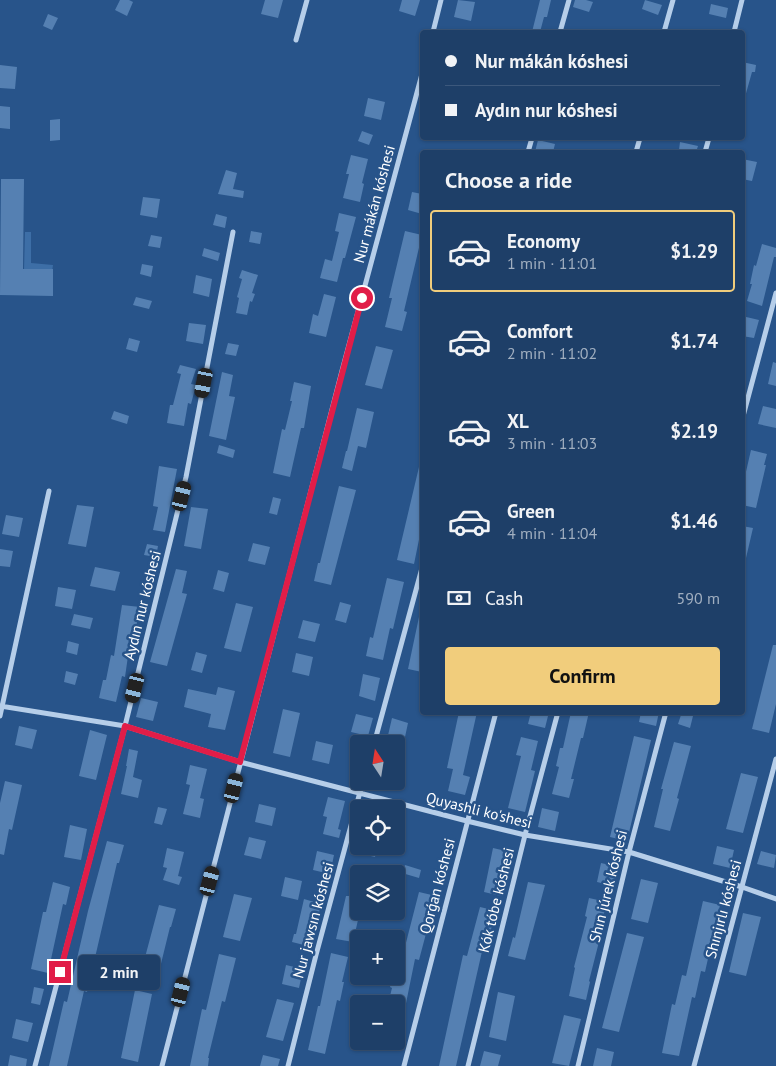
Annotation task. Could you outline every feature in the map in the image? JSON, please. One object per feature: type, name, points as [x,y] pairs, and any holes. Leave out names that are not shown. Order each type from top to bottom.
[{"type":"street","points":[[296,40],[307,0]]},
{"type":"street","points":[[434,30],[441,0]]},
{"type":"street","points":[[560,30],[568,0]]},
{"type":"street","points":[[665,30],[673,0]]},
{"type":"street","points":[[734,30],[742,0]]},
{"type":"street","name":"Nur mákán kóshesi","points":[[162,1066],[342,371],[420,81]]},
{"type":"street","name":"Aydın nur kóshesi","points":[[35,1066],[125,726],[186,477],[232,232]]},
{"type":"street","points":[[745,409],[776,293]]},
{"type":"street","points":[[0,716],[49,491]]},
{"type":"street","points":[[376,735],[420,575]]},
{"type":"street","name":"Quyashli ko'shesi","points":[[1,706],[125,726],[240,762],[467,821],[525,835],[629,852],[776,899]]},
{"type":"street","name":"Qorǵan kóshesi","points":[[404,1066],[495,715]]},
{"type":"street","name":"Kók tóbe kóshesi","points":[[468,1066],[525,835],[557,715]]},
{"type":"street","name":"Shın júrek kóshesi","points":[[578,1066],[629,852],[665,715]]},
{"type":"street","name":"Shınjırlı kóshesi","points":[[694,1066],[776,759]]},
{"type":"street","name":"Nur jawsın kóshesi","points":[[288,1066],[361,790]]},
{"type":"shaded area","points":[[25,232],[31,232],[31,263],[53,265],[52,272],[24,270]]},
{"type":"building","points":[[120,0],[133,2],[127,16],[115,10]]},
{"type":"building","points":[[265,0],[283,0],[278,18],[261,14]]},
{"type":"building","points":[[402,0],[420,0],[415,16],[399,11]]},
{"type":"building","points":[[458,0],[475,2],[471,21],[454,17]]},
{"type":"building","points":[[540,0],[551,0],[547,17],[544,17],[541,30],[532,30]]},
{"type":"building","points":[[575,0],[593,2],[589,12],[573,7]]},
{"type":"building","points":[[645,0],[662,5],[658,15],[642,9]]},
{"type":"building","points":[[711,4],[728,8],[726,18],[709,14]]},
{"type":"building","points":[[48,14],[58,18],[52,30],[43,26]]},
{"type":"building","points":[[745,63],[756,65],[755,72],[752,72],[745,97]]},
{"type":"building","points":[[0,65],[17,67],[15,89],[0,88]]},
{"type":"building","points":[[368,98],[385,102],[381,120],[364,116]]},
{"type":"building","points":[[0,106],[10,107],[10,129],[0,128]]},
{"type":"building","points":[[60,119],[60,140],[50,141],[50,120]]},
{"type":"building","points":[[362,131],[373,135],[369,145],[358,141]]},
{"type":"building","points":[[538,140],[555,144],[554,150],[536,150]]},
{"type":"building","points":[[680,142],[698,146],[697,150],[679,150]]},
{"type":"building","points":[[351,155],[368,159],[362,183],[364,184],[360,202],[343,198],[349,174],[346,174]]},
{"type":"building","points":[[745,160],[757,162],[752,181],[745,180]]},
{"type":"building","points":[[226,170],[237,173],[233,189],[244,191],[243,198],[218,194]]},
{"type":"building","points":[[1,179],[24,179],[23,269],[53,269],[53,296],[0,295]]},
{"type":"building","points":[[412,192],[420,194],[420,213],[408,210]]},
{"type":"building","points":[[143,197],[160,199],[157,218],[140,215]]},
{"type":"building","points":[[339,213],[356,217],[337,282],[320,278],[325,259],[332,261],[339,232],[335,231]]},
{"type":"building","points":[[216,214],[227,217],[225,228],[213,225]]},
{"type":"building","points":[[251,231],[262,233],[260,244],[249,242]]},
{"type":"building","points":[[405,231],[420,235],[420,243],[404,311],[407,312],[402,331],[385,327],[392,298],[389,298]]},
{"type":"building","points":[[151,235],[162,237],[160,248],[148,246]]},
{"type":"building","points":[[762,244],[776,248],[776,257],[774,257],[762,306],[747,301],[752,284],[750,284],[754,265],[756,266]]},
{"type":"building","points":[[204,248],[220,253],[218,261],[202,256]]},
{"type":"building","points":[[142,264],[153,266],[151,277],[140,274]]},
{"type":"building","points":[[242,270],[258,275],[252,293],[255,294],[252,302],[250,301],[247,315],[236,313],[239,298],[237,297],[242,279],[239,278]]},
{"type":"building","points":[[196,275],[212,279],[209,297],[193,293]]},
{"type":"building","points":[[324,294],[336,297],[326,337],[309,333],[313,314],[318,316]]},
{"type":"building","points":[[136,297],[152,301],[149,309],[133,305]]},
{"type":"building","points":[[745,317],[759,320],[754,338],[745,336]]},
{"type":"building","points":[[189,323],[206,325],[203,344],[186,341]]},
{"type":"building","points":[[129,338],[140,341],[137,352],[126,349]]},
{"type":"building","points":[[228,343],[239,345],[236,356],[225,354]]},
{"type":"building","points":[[376,346],[393,350],[382,389],[365,385]]},
{"type":"building","points":[[773,362],[776,363],[776,386],[768,384]]},
{"type":"building","points":[[180,365],[196,369],[191,384],[196,385],[191,404],[188,403],[184,426],[167,423],[170,405],[173,405],[181,374],[177,373]]},
{"type":"building","points":[[222,372],[233,375],[229,396],[235,397],[226,440],[209,436]]},
{"type":"building","points":[[294,382],[311,386],[304,428],[301,428],[290,477],[273,473],[282,429],[285,430],[292,401],[290,401]]},
{"type":"building","points":[[763,406],[776,409],[776,428],[758,424]]},
{"type":"building","points":[[357,408],[374,412],[366,448],[358,446],[352,471],[342,468]]},
{"type":"building","points":[[114,411],[129,416],[127,424],[111,419]]},
{"type":"building","points":[[219,445],[235,450],[233,458],[217,453]]},
{"type":"building","points":[[751,450],[767,454],[756,508],[745,506],[745,476]]},
{"type":"building","points":[[159,466],[177,469],[165,532],[153,530],[158,507],[153,506]]},
{"type":"building","points":[[420,467],[420,535],[414,564],[397,560]]},
{"type":"building","points":[[339,486],[356,490],[331,585],[314,581]]},
{"type":"building","points":[[273,497],[281,499],[277,515],[269,513]]},
{"type":"building","points":[[77,505],[94,507],[86,547],[68,544]]},
{"type":"building","points":[[191,507],[208,509],[201,549],[184,546]]},
{"type":"building","points":[[6,515],[23,518],[19,537],[2,534]]},
{"type":"building","points":[[745,527],[753,528],[745,558]]},
{"type":"building","points":[[253,543],[270,547],[265,565],[248,561]]},
{"type":"building","points":[[147,544],[158,546],[156,557],[144,555]]},
{"type":"building","points":[[0,549],[13,551],[10,567],[0,566]]},
{"type":"building","points":[[95,567],[120,572],[115,591],[90,586]]},
{"type":"building","points":[[176,569],[187,571],[182,593],[187,594],[167,666],[150,662]]},
{"type":"building","points":[[218,570],[229,573],[224,592],[213,589]]},
{"type":"building","points":[[387,578],[404,582],[393,629],[390,628],[383,660],[366,656],[370,637],[373,638]]},
{"type":"building","points":[[58,587],[76,590],[72,609],[55,606]]},
{"type":"building","points":[[340,602],[351,605],[346,623],[335,620]]},
{"type":"building","points":[[236,603],[253,607],[241,652],[224,648]]},
{"type":"building","points":[[122,605],[140,607],[132,649],[129,649],[125,677],[122,676],[116,702],[99,698],[103,680],[106,680],[111,655],[114,656]]},
{"type":"building","points":[[74,614],[93,618],[90,629],[71,625]]},
{"type":"building","points":[[419,617],[420,617],[420,672],[408,669]]},
{"type":"building","points":[[303,620],[320,624],[315,642],[298,638]]},
{"type":"building","points":[[68,641],[79,644],[77,655],[66,652]]},
{"type":"building","points":[[773,645],[776,645],[776,704],[769,733],[752,729]]},
{"type":"building","points":[[196,652],[207,655],[202,673],[191,670]]},
{"type":"building","points":[[296,653],[313,657],[309,676],[292,672]]},
{"type":"building","points":[[66,671],[78,674],[75,685],[64,682]]},
{"type":"building","points":[[363,674],[380,678],[375,701],[359,696]]},
{"type":"building","points":[[218,687],[235,691],[225,730],[208,727],[211,714],[184,707],[188,689],[216,695]]},
{"type":"building","points":[[141,698],[158,702],[153,721],[136,717]]},
{"type":"building","points":[[283,709],[300,713],[290,757],[273,753]]},
{"type":"building","points":[[356,714],[373,718],[368,735],[351,732]]},
{"type":"building","points":[[458,715],[476,715],[463,775],[470,777],[465,795],[448,791],[453,769],[447,768]]},
{"type":"building","points":[[530,715],[548,715],[545,728],[528,724]]},
{"type":"building","points":[[570,715],[588,715],[571,779],[574,779],[569,798],[552,794],[559,767],[556,766],[560,748],[563,748]]},
{"type":"building","points":[[640,715],[658,715],[656,726],[639,722]]},
{"type":"building","points":[[681,715],[693,715],[690,728],[678,724]]},
{"type":"building","points":[[392,718],[408,723],[405,737],[405,735],[388,735]]},
{"type":"building","points":[[19,726],[37,730],[32,749],[15,745]]},
{"type":"building","points":[[90,730],[107,735],[96,780],[79,776]]},
{"type":"building","points":[[634,736],[651,740],[627,841],[610,837]]},
{"type":"building","points":[[521,737],[538,741],[531,770],[535,771],[525,812],[508,808],[521,756],[516,755]]},
{"type":"building","points":[[316,741],[333,745],[329,764],[312,760]]},
{"type":"building","points":[[674,742],[691,746],[670,831],[654,827],[663,789],[661,789]]},
{"type":"building","points":[[129,749],[138,751],[133,777],[142,780],[138,798],[121,794]]},
{"type":"building","points":[[190,765],[207,769],[200,798],[204,799],[200,818],[183,814],[190,785],[186,784]]},
{"type":"building","points":[[741,773],[758,777],[743,833],[726,829]]},
{"type":"building","points":[[5,781],[22,785],[12,830],[9,829],[4,855],[0,854],[0,803]]},
{"type":"building","points":[[328,797],[345,801],[338,829],[341,830],[339,838],[323,834],[327,817],[323,816]]},
{"type":"building","points":[[259,804],[276,808],[272,826],[255,822]]},
{"type":"building","points":[[158,807],[167,809],[162,825],[154,823]]},
{"type":"building","points":[[542,808],[559,812],[555,831],[538,827]]},
{"type":"building","points":[[70,825],[87,829],[81,860],[64,857]]},
{"type":"building","points":[[249,837],[266,841],[261,859],[244,855]]},
{"type":"building","points":[[107,841],[124,845],[119,863],[117,863],[87,992],[84,991],[67,1066],[49,1066],[64,1001],[67,1002],[88,911]]},
{"type":"building","points":[[717,846],[734,850],[730,868],[713,864]]},
{"type":"building","points":[[167,848],[184,852],[178,876],[182,877],[179,885],[163,880],[167,868],[163,867]]},
{"type":"building","points":[[493,848],[510,852],[501,896],[484,892]]},
{"type":"building","points":[[317,851],[334,855],[330,874],[313,870]]},
{"type":"building","points":[[761,851],[776,855],[774,868],[757,864]]},
{"type":"building","points":[[601,863],[618,867],[614,886],[597,882]]},
{"type":"building","points":[[405,865],[421,870],[419,878],[405,874]]},
{"type":"building","points":[[285,877],[302,881],[298,900],[281,896]]},
{"type":"building","points":[[641,879],[658,883],[648,923],[631,919]]},
{"type":"building","points":[[53,882],[70,887],[66,905],[63,904],[48,973],[31,969],[43,912],[46,912]]},
{"type":"building","points":[[528,882],[545,885],[525,960],[508,956],[513,937],[515,938]]},
{"type":"building","points":[[350,892],[350,920],[358,920],[356,930],[350,930],[350,941],[336,939],[346,896],[349,896]]},
{"type":"building","points":[[419,892],[436,896],[419,960],[415,959],[405,1008],[405,995],[390,995],[392,988],[390,987],[391,985],[405,985],[405,947]]},
{"type":"building","points":[[234,894],[252,898],[240,941],[223,937]]},
{"type":"building","points":[[589,898],[607,902],[586,1000],[569,996],[574,967],[587,917],[585,916]]},
{"type":"building","points":[[304,899],[321,904],[314,935],[311,935],[308,946],[292,942],[294,934],[296,934]]},
{"type":"building","points":[[703,901],[720,905],[705,972],[701,971],[695,998],[692,997],[679,1056],[662,1053],[672,1004],[675,1005],[682,975],[686,976]]},
{"type":"building","points":[[159,905],[176,909],[157,980],[140,976]]},
{"type":"building","points":[[480,907],[497,911],[495,922],[493,921],[487,947],[483,947],[456,1066],[439,1066],[463,955],[467,956]]},
{"type":"building","points":[[743,913],[761,917],[746,976],[729,972]]},
{"type":"building","points":[[627,933],[644,937],[619,1032],[602,1028]]},
{"type":"building","points":[[331,953],[348,957],[340,1001],[337,1000],[325,1054],[308,1050],[318,1006],[320,1006]]},
{"type":"building","points":[[219,954],[236,958],[225,1002],[222,1001],[208,1058],[208,1066],[190,1066],[202,1009],[206,1010]]},
{"type":"building","points":[[286,965],[303,969],[299,988],[282,984]]},
{"type":"building","points":[[34,987],[44,989],[40,1005],[31,1003]]},
{"type":"building","points":[[135,990],[152,994],[138,1062],[121,1058]]},
{"type":"building","points":[[498,992],[515,996],[506,1041],[489,1037]]},
{"type":"building","points":[[277,999],[294,1003],[283,1041],[266,1037]]},
{"type":"building","points":[[564,1015],[581,1019],[569,1066],[552,1063]]},
{"type":"building","points":[[16,1019],[33,1023],[28,1042],[12,1038]]},
{"type":"building","points":[[597,1048],[614,1052],[611,1066],[593,1066]]},
{"type":"building","points":[[484,1051],[501,1055],[498,1066],[480,1066]]},
{"type":"building","points":[[10,1055],[27,1059],[26,1066],[8,1066]]},
{"type":"building","points":[[263,1055],[280,1059],[278,1066],[260,1066]]},
{"type":"route","points":[[60,972],[125,726],[240,762],[362,298]]}]
